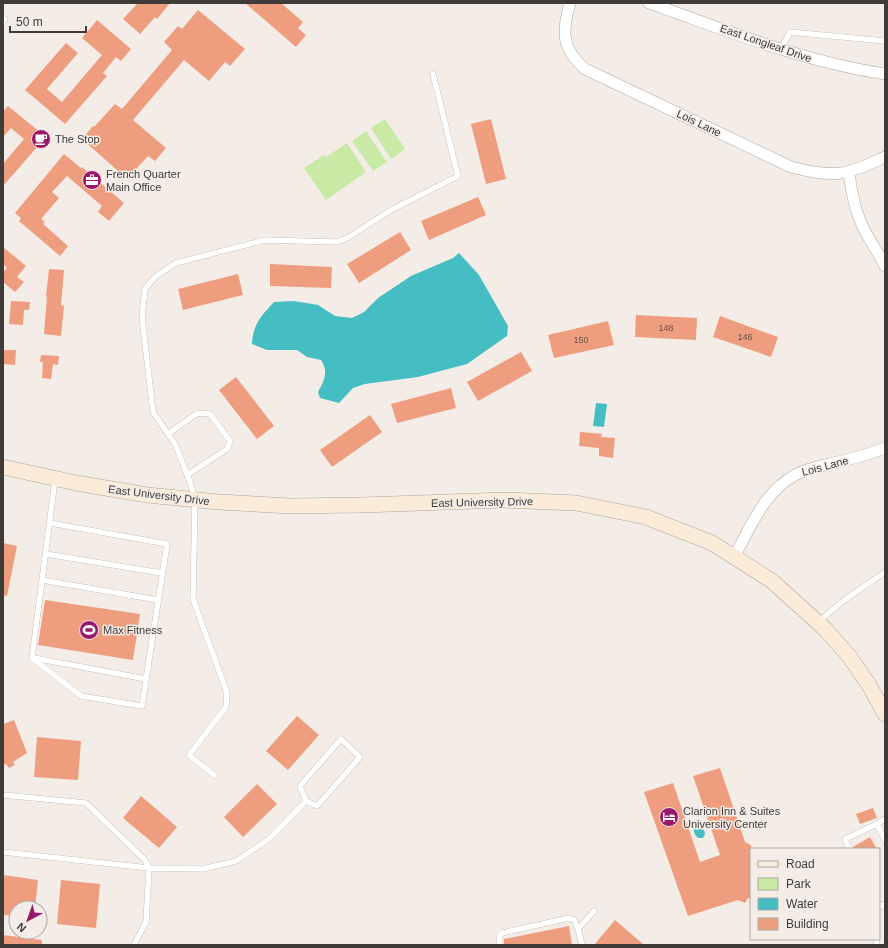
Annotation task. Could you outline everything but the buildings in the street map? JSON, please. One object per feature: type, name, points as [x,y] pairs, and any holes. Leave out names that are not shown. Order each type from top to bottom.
[{"type":"main road","name":"East University Drive","points":[[3,467],[56,479],[147,494],[219,502],[291,506],[370,505],[505,500],[576,503],[646,517],[712,543],[772,581],[818,622],[848,656],[869,685],[885,714]]},
{"type":"street","name":"Lois Lane","points":[[570,3],[565,21],[564,35],[568,48],[575,60],[585,68],[792,167],[809,172],[840,173],[850,171],[885,157]]},
{"type":"street","name":"East Longleaf Drive","points":[[648,3],[780,49],[840,66],[885,74]]},
{"type":"street","points":[[850,171],[850,183],[856,210],[865,231],[885,266]]},
{"type":"street","name":"Lois Lane","points":[[734,557],[764,503],[773,492],[795,474],[866,456],[885,448]]},
{"type":"lane","points":[[780,49],[790,32],[885,41]]},
{"type":"lane","points":[[214,775],[189,755],[226,707],[227,693],[193,599],[195,500],[188,475],[175,444],[153,412],[142,317],[145,289],[156,276],[176,263],[265,240],[337,242],[349,237],[391,210],[458,176],[433,74]]},
{"type":"lane","points":[[168,434],[196,414],[210,414],[230,441],[227,449],[188,475]]},
{"type":"lane","points":[[32,658],[56,479]]},
{"type":"lane","points":[[32,658],[81,696],[142,706],[167,544],[50,522]]},
{"type":"lane","points":[[46,554],[162,573]]},
{"type":"lane","points":[[818,622],[843,601],[885,572]]},
{"type":"lane","points":[[42,580],[158,600]]},
{"type":"lane","points":[[32,658],[146,679]]},
{"type":"lane","points":[[341,739],[360,757],[317,806],[306,801],[300,786],[341,739]]},
{"type":"lane","points":[[3,795],[86,803],[144,860],[149,868],[146,922],[134,945]]},
{"type":"lane","points":[[3,852],[149,868],[203,869],[236,861],[269,839],[306,801]]},
{"type":"lane","points":[[849,848],[846,839],[885,819]]},
{"type":"lane","points":[[877,824],[885,840]]},
{"type":"lane","points":[[578,929],[594,911]]},
{"type":"lane","points":[[500,945],[498,937],[502,933],[569,918],[574,920],[582,945]]},
{"type":"green space","points":[[385,119],[405,149],[391,159],[371,128]]},
{"type":"green space","points":[[366,131],[387,162],[373,171],[352,141]]},
{"type":"green space","points":[[347,143],[366,172],[326,200],[304,168],[324,155],[337,174],[326,157]]},
{"type":"water","points":[[459,253],[479,275],[508,326],[507,336],[467,364],[418,377],[365,384],[353,388],[339,403],[320,398],[318,392],[325,376],[325,369],[321,360],[307,357],[297,350],[267,350],[252,344],[254,331],[258,321],[274,302],[294,301],[318,305],[335,316],[352,318],[364,312],[378,298],[411,276],[453,258]]},
{"type":"water","points":[[596,403],[607,404],[604,427],[593,426]]},
{"type":"water","points":[[696,820],[702,822],[701,829],[704,830],[705,834],[703,838],[698,838],[694,832]]},
{"type":"place","name":"The Stop","points":[[41,139]]},
{"type":"place","name":"French Quarter Main Office","points":[[92,180]]},
{"type":"place","name":"Max Fitness","points":[[89,630]]},
{"type":"place","name":"Clarion Inn & Suites University Center","points":[[669,817]]}]
